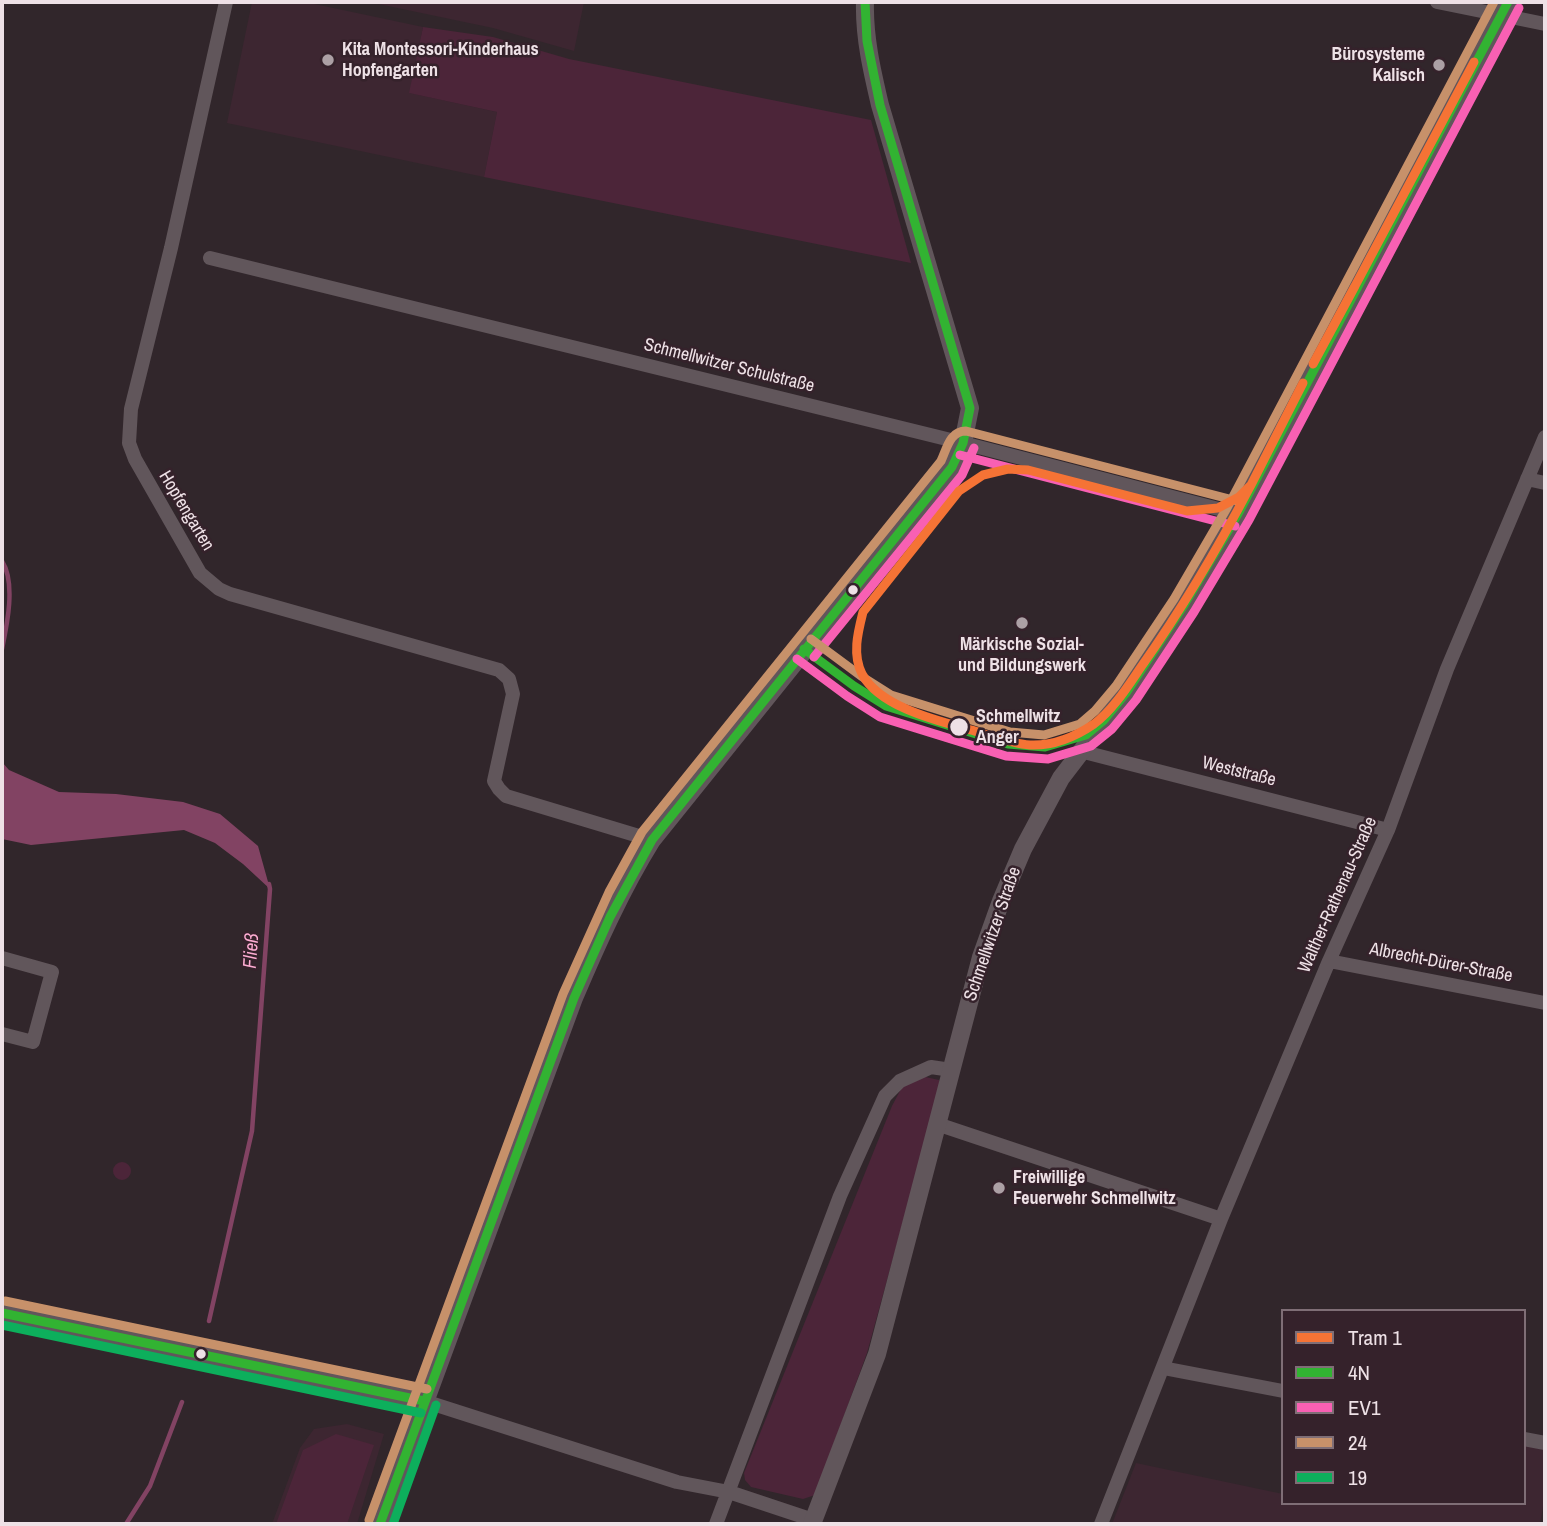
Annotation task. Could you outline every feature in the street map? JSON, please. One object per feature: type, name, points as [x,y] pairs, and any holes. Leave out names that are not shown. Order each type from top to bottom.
[{"type":"street","name":"Hopfengarten","points":[[226,2],[130,418],[129,443],[139,467],[200,573],[219,589],[499,670],[509,679],[513,694],[494,781],[499,789],[506,796],[652,840]]},
{"type":"street","points":[[380,1524],[574,998],[634,869],[652,840],[952,467],[963,443],[970,408],[880,105],[870,62],[864,19],[865,2]]},
{"type":"street","points":[[1437,2],[1504,8],[1545,24]]},
{"type":"street","name":"Schmellwitzer Straße","points":[[812,1522],[877,1353],[981,957],[1023,849],[1062,778],[1126,693],[1184,605],[1238,514],[1504,8]]},
{"type":"street","name":"Schmellwitzer Schulstraße","points":[[210,258],[963,443],[1238,514]]},
{"type":"street","name":"Walther-Rathenau-Straße","points":[[1101,1524],[1222,1219],[1329,961],[1388,830],[1447,669],[1545,437]]},
{"type":"street","points":[[1527,479],[1545,483]]},
{"type":"street","name":"Weststraße","points":[[1080,751],[1388,830]]},
{"type":"street","points":[[2,958],[52,972],[33,1042],[2,1034]]},
{"type":"street","name":"Albrecht-Dürer-Straße","points":[[1329,961],[1545,1003]]},
{"type":"street","points":[[716,1524],[840,1196],[886,1096],[900,1081],[931,1067],[951,1070]]},
{"type":"street","points":[[937,1124],[1222,1219]]},
{"type":"street","points":[[2,1313],[424,1401],[677,1482],[729,1492],[812,1522]]},
{"type":"street","points":[[1163,1368],[1281,1391]]},
{"type":"street","points":[[1526,1439],[1545,1443]]},
{"type":"shaded area","name":"Kita Montessori-Kinderhaus Hopfengarten","points":[[252,2],[305,2],[423,27],[410,93],[497,112],[484,177],[227,123]]},
{"type":"shaded area","points":[[369,2],[584,2],[574,51],[493,28]]},
{"type":"shaded area","points":[[423,27],[493,37],[569,59],[871,120],[911,263],[484,177],[497,112],[409,93]]},
{"type":"shaded area","points":[[2,762],[9,770],[59,792],[116,794],[183,802],[220,814],[258,846],[270,889],[215,843],[184,830],[31,845],[2,839]]},
{"type":"shaded area","points":[[921,1076],[939,1080],[940,1087],[867,1353],[815,1495],[803,1499],[751,1487],[745,1480],[744,1473],[892,1106],[902,1087]]},
{"type":"shaded area","points":[[122,1162],[128,1165],[131,1171],[128,1177],[122,1180],[116,1177],[113,1171],[116,1165]]},
{"type":"shaded area","points":[[347,1424],[384,1434],[357,1524],[272,1524],[300,1448],[314,1429]]},
{"type":"shaded area","points":[[336,1434],[374,1445],[347,1524],[276,1524],[303,1450]]},
{"type":"shaded area","points":[[1526,1445],[1545,1450],[1545,1495],[1540,1524],[1112,1524],[1136,1463],[1281,1494],[1281,1505],[1526,1505]]},
{"type":"waterway","name":"Fließ","points":[[2,561],[9,581],[8,616],[2,649]]},
{"type":"waterway","name":"Fließ","points":[[209,1321],[252,1131],[269,884]]},
{"type":"waterway","name":"Fließ","points":[[126,1524],[150,1486],[182,1402]]},
{"type":"tram line","name":"1","points":[[1355,286],[1474,62]]},
{"type":"tram line","name":"1","points":[[1355,286],[1474,62]]},
{"type":"tram line","name":"1","points":[[1313,364],[1355,286]]},
{"type":"tram line","name":"1","points":[[1313,364],[1355,286]]},
{"type":"tram line","name":"1","points":[[1251,485],[1303,383]]},
{"type":"tram line","name":"1","points":[[1251,485],[1303,383]]},
{"type":"tram line","name":"1","points":[[1008,469],[1028,470],[1187,511],[1218,508],[1239,497],[1251,485],[1185,601],[1120,697],[1108,712],[1087,729],[1064,740],[1047,744],[1010,742],[948,724],[898,705],[871,686],[862,674],[857,659],[863,612],[959,491],[983,475],[1008,469]]},
{"type":"transit line","name":"4N","points":[[380,1524],[574,998],[610,917],[652,840],[952,467],[963,443],[970,408],[880,105],[867,41],[865,2]]},
{"type":"transit line","name":"24","points":[[811,639],[891,695],[1010,732],[1044,735],[1080,724],[1095,711],[1116,686],[1174,599],[1227,508],[1494,2]]},
{"type":"transit line","name":"4N","points":[[804,649],[886,706],[1008,744],[1045,747],[1086,735],[1104,720],[1126,693],[1184,605],[1238,514],[1508,2]]},
{"type":"transit line","name":"EV1","points":[[797,659],[880,717],[1006,756],[1048,759],[1091,746],[1112,729],[1136,700],[1194,612],[1249,520],[1519,8]]},
{"type":"transit line","name":"24","points":[[369,1520],[563,994],[609,892],[642,832],[941,461],[953,437],[966,431],[1241,502]]},
{"type":"transit line","name":"EV1","points":[[814,657],[962,475],[974,448]]},
{"type":"transit line","name":"EV1","points":[[960,455],[1235,526]]},
{"type":"transit line","name":"24","points":[[5,1301],[427,1389]]},
{"type":"transit line","name":"4N","points":[[2,1313],[424,1401]]},
{"type":"transit line","name":"19","points":[[2,1325],[421,1413]]},
{"type":"transit line","name":"19","points":[[393,1524],[436,1405]]},
{"type":"place","name":"Kita Montessori-Kinderhaus Hopfengarten","points":[[328,60]]},
{"type":"place","name":"Bürosysteme Kalisch","points":[[1439,65]]},
{"type":"place","name":"Märkische Sozial- und Bildungswerk","points":[[1022,623]]},
{"type":"place","name":"Schmellwitz Anger","points":[[959,727]]},
{"type":"place","name":"Freiwillige Feuerwehr Schmellwitz","points":[[999,1188]]}]
